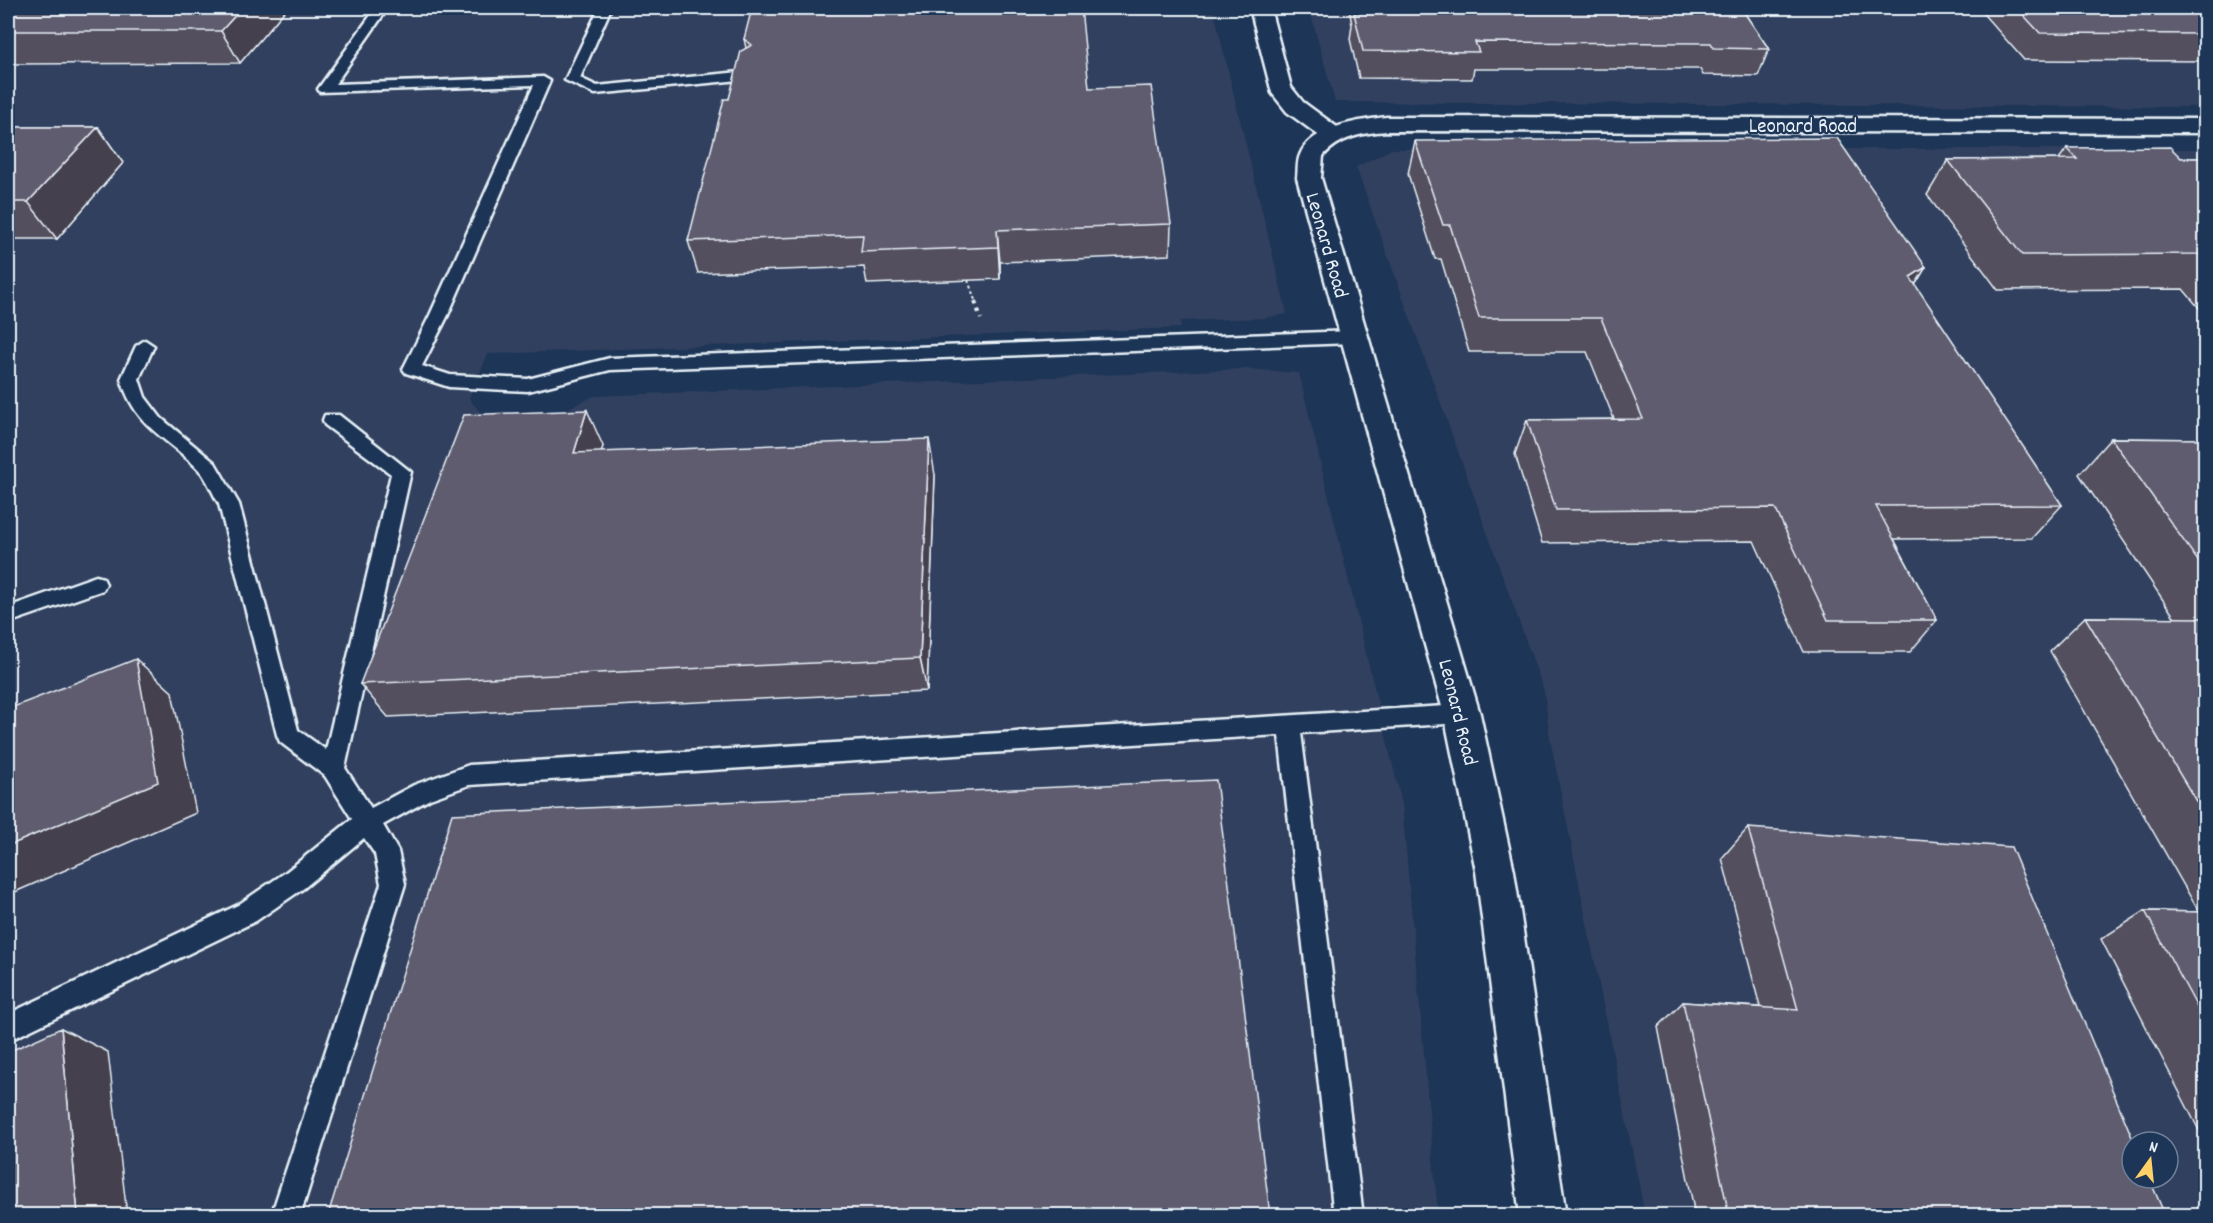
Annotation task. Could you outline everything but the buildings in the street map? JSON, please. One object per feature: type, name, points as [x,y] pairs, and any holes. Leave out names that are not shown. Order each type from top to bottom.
[{"type":"street","points":[[1260,8],[1280,88],[1295,107],[1333,135]]},
{"type":"street","name":"Leonard Road","points":[[1543,1215],[1495,871],[1462,714],[1309,178],[1311,156],[1333,135],[1357,127],[1387,124],[2205,126]]},
{"type":"lane","points":[[382,8],[325,89],[572,80],[595,90],[750,75]]},
{"type":"lane","points":[[572,80],[605,8]]},
{"type":"lane","points":[[543,81],[439,315],[412,369],[450,381],[528,385],[610,364],[1353,337]]},
{"type":"lane","points":[[145,346],[130,379],[136,398],[154,423],[208,468],[229,504],[288,735],[333,769],[365,823],[386,851],[393,884],[285,1215]]},
{"type":"lane","points":[[332,420],[401,472],[333,769]]},
{"type":"lane","points":[[8,615],[96,584]]},
{"type":"lane","points":[[8,1028],[247,913],[295,880],[365,823],[422,792],[469,775],[1462,714]]},
{"type":"lane","points":[[1289,725],[1349,1215]]},
{"type":"shaded area","points":[[8,8],[1213,8],[1287,314],[1264,318],[1180,321],[1181,328],[488,354],[469,398],[489,424],[536,424],[594,396],[1246,369],[1299,373],[1402,804],[1438,1215],[8,1215]]},
{"type":"shaded area","points":[[1309,8],[2205,8],[2205,107],[1335,102]]},
{"type":"shaded area","points":[[1392,149],[2205,149],[2205,1215],[1645,1215],[1550,738],[1544,691],[1356,167]]}]
